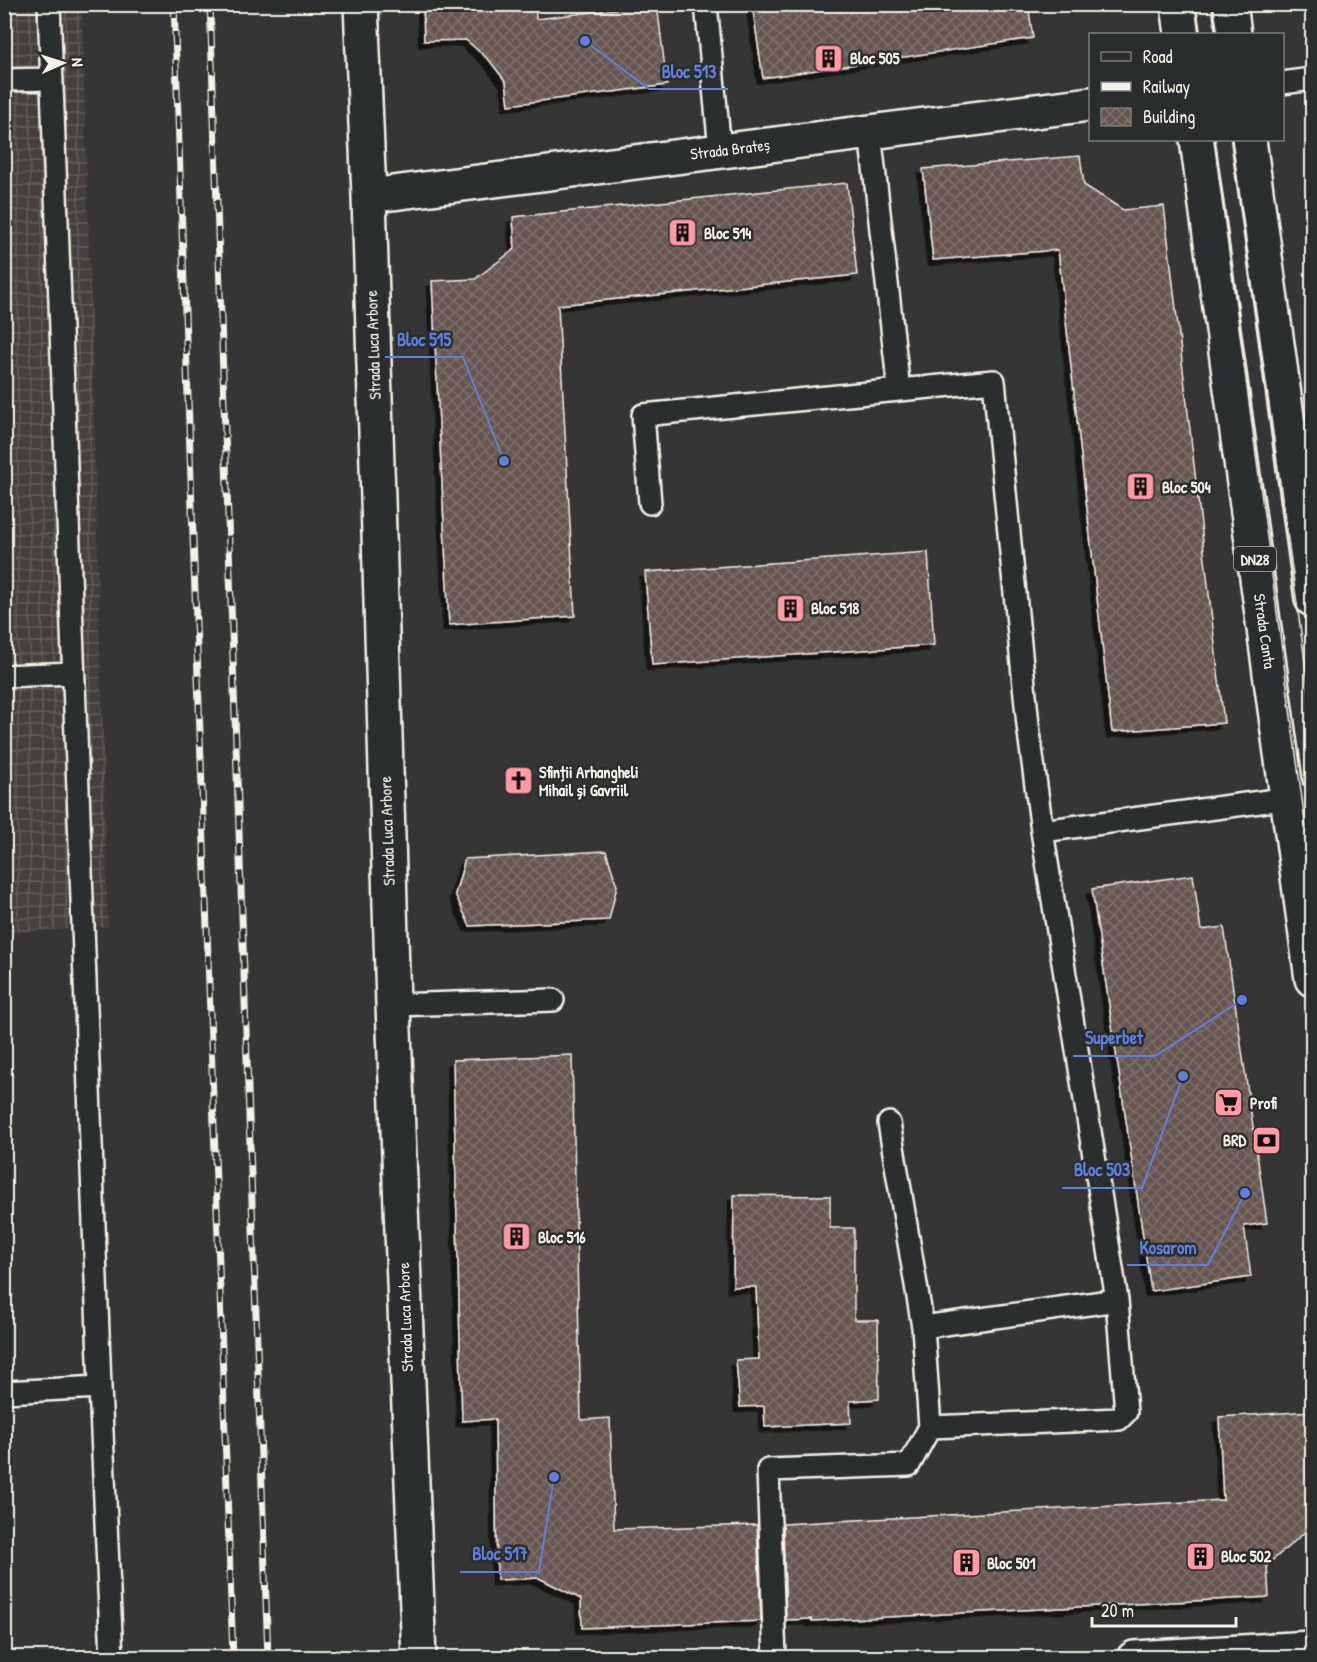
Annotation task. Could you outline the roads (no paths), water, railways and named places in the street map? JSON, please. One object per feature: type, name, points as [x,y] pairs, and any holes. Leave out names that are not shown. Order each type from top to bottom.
[{"type":"street","name":"Strada Luca Arbore","points":[[361,4],[369,196],[393,1005],[419,1658]]},
{"type":"street","points":[[1178,4],[1182,33]]},
{"type":"street","points":[[1230,4],[1234,33]]},
{"type":"street","name":"Strada Brateș","points":[[369,196],[1089,104]]},
{"type":"street","name":"Strada Canta","points":[[1197,141],[1301,797],[1312,979]]},
{"type":"street","points":[[1249,141],[1312,599]]},
{"type":"street","points":[[1134,1658],[1312,1648]]},
{"type":"lane","points":[[50,4],[100,1387],[112,1658]]},
{"type":"lane","points":[[706,4],[720,150]]},
{"type":"lane","points":[[4,80],[52,79]]},
{"type":"lane","points":[[1284,83],[1312,79]]},
{"type":"lane","points":[[870,132],[899,390]]},
{"type":"lane","points":[[650,503],[643,415],[994,381],[1028,725],[1042,831],[1117,1300],[1126,1412],[1119,1419],[930,1427]]},
{"type":"lane","points":[[4,676],[74,673]]},
{"type":"lane","points":[[1042,831],[1301,797]]},
{"type":"lane","points":[[393,1005],[553,1000]]},
{"type":"lane","points":[[775,1658],[768,1470],[909,1465],[930,1427],[923,1327],[889,1123]]},
{"type":"lane","points":[[923,1327],[1117,1300]]},
{"type":"lane","points":[[4,1392],[100,1387]]},
{"type":"tram line","points":[[1195,4],[1199,33]]},
{"type":"tram line","points":[[1213,4],[1218,33]]},
{"type":"tram line","points":[[1214,141],[1312,874]]},
{"type":"tram line","points":[[1232,141],[1312,711]]},
{"type":"railway","points":[[174,4],[233,1658]]},
{"type":"railway","points":[[210,4],[268,1658]]},
{"type":"place","name":"Bloc 513","points":[[585,41]]},
{"type":"place","name":"Bloc 505","points":[[829,58]]},
{"type":"place","name":"Bloc 514","points":[[683,233]]},
{"type":"place","name":"Bloc 515","points":[[504,461]]},
{"type":"place","name":"Bloc 504","points":[[1141,487]]},
{"type":"place","name":"Bloc 518","points":[[790,608]]},
{"type":"place","name":"Sfinții Arhangheli Mihail și Gavriil","points":[[518,781]]},
{"type":"place","name":"Superbet","points":[[1242,1000]]},
{"type":"place","name":"Bloc 503","points":[[1183,1076]]},
{"type":"place","name":"Profi","points":[[1229,1103]]},
{"type":"place","name":"BRD","points":[[1267,1140]]},
{"type":"place","name":"Kosarom","points":[[1245,1193]]},
{"type":"place","name":"Bloc 516","points":[[517,1237]]},
{"type":"place","name":"Bloc 517","points":[[554,1477]]},
{"type":"place","name":"Bloc 502","points":[[1200,1556]]},
{"type":"place","name":"Bloc 501","points":[[966,1563]]}]
